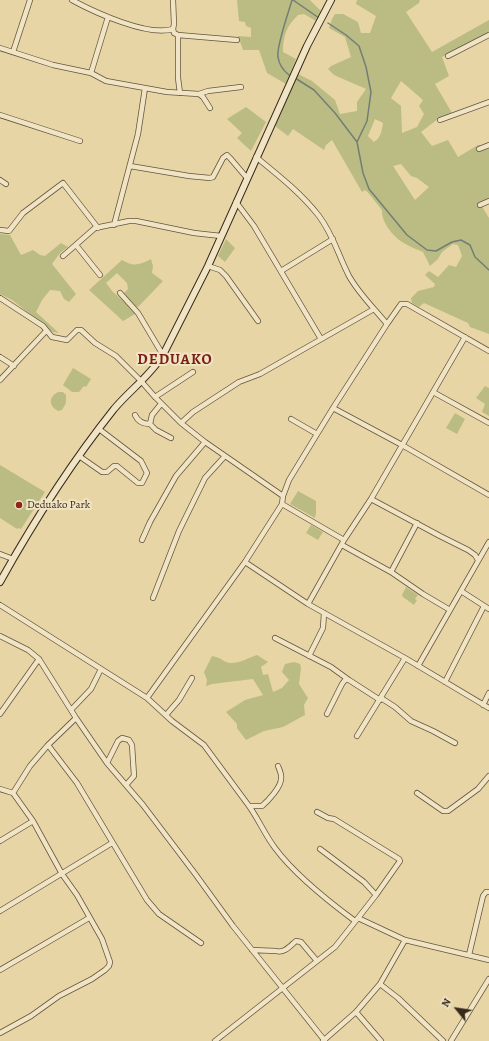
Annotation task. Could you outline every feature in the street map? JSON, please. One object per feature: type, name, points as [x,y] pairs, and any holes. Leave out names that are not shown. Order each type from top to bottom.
[{"type":"street","points":[[13,52],[30,0]]},
{"type":"street","points":[[173,0],[174,33],[178,35],[237,40]]},
{"type":"street","points":[[0,582],[44,507],[79,456],[124,398],[155,367],[163,355],[208,266],[307,46],[331,0]]},
{"type":"street","points":[[75,1],[90,10],[108,17],[155,30],[173,29]]},
{"type":"street","points":[[91,73],[108,17]]},
{"type":"street","points":[[178,35],[178,78],[180,93]]},
{"type":"street","points":[[448,56],[489,35]]},
{"type":"street","points":[[0,48],[53,65],[91,73],[106,81],[167,92],[199,94],[208,91],[241,87]]},
{"type":"street","points":[[114,225],[138,134],[145,88]]},
{"type":"street","points":[[199,94],[203,97],[210,108]]},
{"type":"street","points":[[440,120],[489,102]]},
{"type":"street","points":[[0,114],[80,141]]},
{"type":"street","points":[[479,149],[489,145]]},
{"type":"street","points":[[130,166],[210,178],[213,177],[223,158],[227,155],[247,178]]},
{"type":"street","points":[[256,157],[303,198],[319,216],[333,239],[343,265],[355,286],[387,324]]},
{"type":"street","points":[[0,180],[6,184]]},
{"type":"street","points":[[0,230],[9,231],[23,213],[63,183],[98,228]]},
{"type":"street","points":[[480,205],[489,201]]},
{"type":"street","points":[[236,202],[251,220],[321,339]]},
{"type":"street","points":[[63,256],[93,229],[129,221],[136,221],[194,233],[221,236]]},
{"type":"street","points":[[281,271],[333,239]]},
{"type":"street","points":[[76,245],[100,275]]},
{"type":"street","points":[[208,266],[220,270],[226,276],[258,321]]},
{"type":"street","points":[[120,292],[138,313],[163,355]]},
{"type":"street","points":[[0,298],[40,324],[54,338],[64,340],[68,339],[77,330],[81,330],[96,343],[111,352],[181,423],[205,442],[282,496]]},
{"type":"street","points":[[147,698],[245,562],[282,504],[282,496],[289,480],[333,408],[400,305],[404,303],[489,351]]},
{"type":"street","points":[[181,423],[193,412],[239,382],[260,374],[374,309]]},
{"type":"street","points":[[0,380],[46,331]]},
{"type":"street","points":[[308,604],[465,337]]},
{"type":"street","points":[[0,357],[14,366]]},
{"type":"street","points":[[155,397],[193,372]]},
{"type":"street","points":[[432,392],[489,422]]},
{"type":"street","points":[[150,424],[152,415],[161,404]]},
{"type":"street","points":[[333,408],[402,445],[489,495]]},
{"type":"street","points":[[135,415],[138,421],[144,424],[150,424],[156,430],[171,438]]},
{"type":"street","points":[[291,419],[317,434]]},
{"type":"street","points":[[79,456],[102,472],[107,472],[114,466],[117,466],[138,483],[142,483],[147,473],[141,461],[99,429]]},
{"type":"street","points":[[142,540],[150,522],[176,476],[205,442]]},
{"type":"street","points":[[152,598],[179,531],[202,485],[208,475],[225,456]]},
{"type":"street","points":[[371,499],[468,550],[475,555],[478,560]]},
{"type":"street","points":[[282,504],[450,610]]},
{"type":"street","points":[[391,572],[417,523]]},
{"type":"street","points":[[418,666],[489,542]]},
{"type":"street","points":[[0,554],[13,559]]},
{"type":"street","points":[[245,562],[308,604],[405,658],[489,708]]},
{"type":"street","points":[[462,591],[489,609]]},
{"type":"street","points":[[0,605],[147,698],[204,745],[249,806],[275,848],[284,859],[326,899],[356,919],[405,940],[489,960]]},
{"type":"street","points":[[445,682],[484,606]]},
{"type":"street","points":[[309,656],[323,628],[324,613]]},
{"type":"street","points":[[0,636],[28,650],[39,659],[76,718],[107,763],[143,805],[252,950],[324,1041],[356,1012],[380,984],[405,940]]},
{"type":"street","points":[[275,638],[331,667],[349,680],[392,704],[411,721],[433,730],[454,743]]},
{"type":"street","points":[[357,736],[405,658]]},
{"type":"street","points":[[0,714],[39,659]]},
{"type":"street","points":[[71,710],[91,690],[101,669]]},
{"type":"street","points":[[166,715],[179,700],[192,678]]},
{"type":"street","points":[[327,714],[342,684],[345,680],[349,680]]},
{"type":"street","points":[[483,705],[489,693]]},
{"type":"street","points":[[13,793],[30,766],[48,745],[76,718]]},
{"type":"street","points":[[107,763],[118,741],[122,738],[129,740],[132,745],[134,776],[126,785]]},
{"type":"street","points":[[48,745],[77,783],[147,900],[159,914],[201,943]]},
{"type":"street","points":[[249,806],[262,806],[281,782],[281,775],[278,766]]},
{"type":"street","points":[[417,793],[443,810],[448,811],[478,789],[489,776]]},
{"type":"street","points":[[0,789],[13,793],[32,821],[62,874],[77,895],[102,939],[110,962],[107,968],[92,979],[51,1001],[31,1016],[0,1033]]},
{"type":"street","points":[[215,1041],[334,946],[376,895],[400,861],[334,819],[328,818],[317,812]]},
{"type":"street","points":[[0,841],[32,821]]},
{"type":"street","points":[[0,911],[112,843]]},
{"type":"street","points":[[320,849],[364,882],[376,895]]},
{"type":"street","points":[[469,955],[483,896],[486,892],[489,892]]},
{"type":"street","points":[[0,970],[89,918]]},
{"type":"street","points":[[252,950],[280,952],[299,940],[317,961]]},
{"type":"street","points":[[450,1041],[489,979]]},
{"type":"street","points":[[380,984],[398,998],[443,1041]]},
{"type":"street","points":[[356,1012],[381,1041]]},
{"type":"green space","points":[[237,0],[310,0],[321,11],[316,21],[304,14],[298,15],[288,28],[285,36],[283,52],[296,59],[286,84],[267,73],[259,50],[243,50],[238,36],[251,37],[251,28],[246,26],[245,22],[239,21]]},
{"type":"green space","points":[[357,0],[420,0],[419,3],[406,12],[432,52],[489,20],[489,32],[442,57],[449,76],[435,84],[452,113],[438,119],[421,132],[432,146],[448,140],[458,157],[478,145],[489,145],[489,198],[480,203],[489,218],[489,334],[470,327],[468,323],[424,303],[419,307],[412,303],[411,298],[418,291],[434,287],[435,284],[425,275],[429,271],[438,277],[449,265],[456,267],[462,256],[458,245],[453,244],[442,252],[438,259],[430,266],[423,252],[404,243],[391,232],[383,219],[382,210],[365,190],[362,192],[332,140],[326,145],[324,150],[293,129],[288,136],[275,126],[298,74],[312,81],[335,100],[340,114],[357,111],[357,102],[366,89],[334,75],[328,69],[331,66],[351,57],[345,37],[329,28],[335,14],[343,14],[358,22],[361,33],[370,33],[376,16],[356,4]],"holes":[[[401,81],[423,100],[419,106],[424,114],[417,127],[402,133],[401,106],[391,98]],[[375,119],[383,123],[381,134],[374,142],[368,136]],[[401,164],[411,176],[417,178],[429,187],[415,200],[393,166]]]},
{"type":"green space","points":[[246,107],[266,122],[251,151],[237,138],[242,133],[227,119]]},
{"type":"green space","points":[[0,234],[10,235],[21,255],[33,250],[40,255],[45,256],[61,243],[68,247],[60,253],[52,264],[76,294],[69,302],[64,299],[60,291],[50,290],[42,300],[36,312],[59,333],[53,332],[12,300],[0,294]]},
{"type":"green space","points":[[226,239],[235,248],[225,262],[218,256]]},
{"type":"green space","points":[[151,259],[153,266],[152,273],[163,281],[138,307],[133,306],[123,294],[128,289],[127,283],[117,273],[106,283],[113,292],[134,310],[135,314],[123,321],[89,290],[122,260],[130,264],[136,264],[143,263]]},
{"type":"green space","points":[[73,368],[91,379],[86,387],[84,386],[79,392],[72,392],[63,385]]},
{"type":"green space","points":[[485,386],[489,388],[489,416],[482,412],[485,404],[476,398]]},
{"type":"green space","points":[[58,392],[63,392],[66,395],[66,403],[62,410],[58,411],[51,404],[51,399]]},
{"type":"green space","points":[[455,413],[465,419],[457,434],[446,428]]},
{"type":"green space","name":"Deduako Park","points":[[0,465],[45,492],[21,529],[17,529],[0,518]]},
{"type":"green space","points":[[298,491],[316,501],[315,518],[290,504]]},
{"type":"green space","points":[[311,525],[323,532],[318,540],[306,533]]},
{"type":"green space","points":[[406,587],[418,595],[415,599],[417,600],[414,605],[402,595]]},
{"type":"green space","points":[[257,655],[268,662],[261,667],[263,675],[268,674],[273,692],[282,688],[289,680],[282,672],[285,664],[294,662],[300,664],[299,684],[308,698],[304,705],[305,715],[283,727],[264,731],[246,740],[237,728],[237,724],[226,712],[245,700],[263,695],[253,679],[206,686],[207,680],[204,672],[212,656],[226,662],[233,663]]},
{"type":"waterway","points":[[289,75],[281,65],[278,52],[292,0]]},
{"type":"waterway","points":[[293,0],[319,18]]},
{"type":"waterway","points":[[328,23],[359,46],[366,67],[371,92],[367,121],[357,142],[363,173],[369,189],[407,235],[427,250],[436,251],[452,242],[461,240],[470,245],[475,257],[489,270]]},
{"type":"waterway","points":[[295,78],[314,90],[335,113],[357,142]]},
{"type":"place","name":"Deduako Park","points":[[19,505]]},
{"type":"district","name":"DEDUAKO","points":[[175,360]]}]
